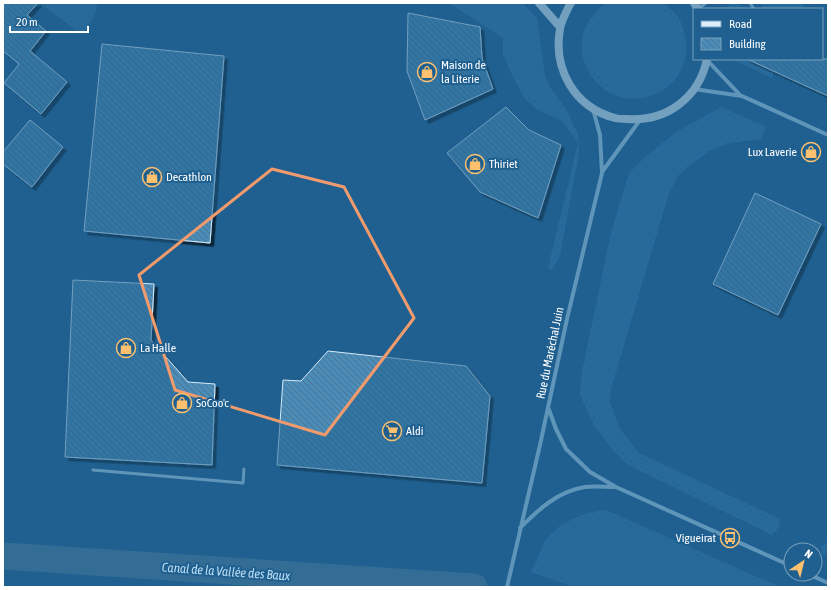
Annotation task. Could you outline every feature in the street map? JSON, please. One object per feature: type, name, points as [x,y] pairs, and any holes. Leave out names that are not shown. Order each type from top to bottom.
[{"type":"main road","points":[[539,3],[560,27]]},
{"type":"main road","points":[[571,3],[560,27],[558,50],[563,73],[575,93],[592,108],[615,118],[640,120],[656,117],[670,111],[684,101],[694,89],[700,80],[707,60]]},
{"type":"street","points":[[707,60],[742,96]]},
{"type":"street","points":[[694,89],[742,96],[828,135]]},
{"type":"street","name":"Rue du Maréchal Juin","points":[[506,587],[602,173],[600,135],[592,108]]},
{"type":"street","name":"Rue du Maréchal Juin","points":[[602,173],[640,120]]},
{"type":"street","points":[[548,407],[556,429],[566,448],[590,472],[616,487],[783,562]]},
{"type":"street","points":[[520,528],[542,506],[566,493],[584,487],[616,487]]},
{"type":"lane","points":[[93,470],[243,483],[244,469]]},
{"type":"highlighted area","points":[[272,169],[344,187],[414,318],[325,435],[175,390],[139,275]]},
{"type":"shaded area","points":[[40,3],[97,3],[96,13],[82,35]]},
{"type":"shaded area","points":[[449,3],[522,3],[537,18],[545,77],[552,90],[566,109],[578,134],[579,153],[560,256],[552,270],[548,268],[578,143],[562,121],[538,110],[525,99],[503,54],[503,38]]},
{"type":"shaded area","points":[[606,3],[663,3],[675,13],[679,19],[685,35],[686,55],[681,71],[671,83],[659,92],[644,98],[628,98],[612,94],[598,84],[592,77],[582,52],[584,31],[590,19]]},
{"type":"shaded area","points":[[731,3],[743,6],[744,8],[727,8]]},
{"type":"shaded area","points":[[762,3],[804,3],[802,8],[762,8]]},
{"type":"shaded area","points":[[734,60],[771,60],[775,68],[772,78]]},
{"type":"shaded area","points":[[721,107],[766,127],[761,139],[730,143],[709,151],[678,176],[669,193],[611,389],[610,403],[620,429],[639,453],[780,519],[779,527],[772,535],[628,465],[611,448],[595,427],[580,395],[581,376],[611,233],[629,173],[646,156],[678,131]]},
{"type":"shaded area","points":[[606,510],[780,587],[574,587],[531,572],[545,540],[560,526],[587,513]]},
{"type":"shaded area","points":[[828,541],[828,557],[823,555],[823,545]]},
{"type":"building","points":[[3,3],[38,3],[27,15],[46,31],[30,51],[67,82],[41,114],[4,83],[19,64],[3,51]]},
{"type":"building","points":[[408,13],[480,27],[482,58],[493,89],[425,120],[407,71]]},
{"type":"building","name":"Decathlon","points":[[102,44],[224,56],[210,243],[84,231]]},
{"type":"building","points":[[828,59],[828,96],[749,60]]},
{"type":"building","points":[[506,107],[529,130],[561,145],[538,218],[480,192],[447,153]]},
{"type":"building","points":[[30,120],[63,147],[32,187],[3,164],[3,152]]},
{"type":"building","points":[[755,193],[821,224],[778,315],[713,284]]},
{"type":"building","points":[[73,280],[154,284],[151,340],[188,382],[215,384],[212,465],[65,457]]},
{"type":"building","name":"Aldi","points":[[328,351],[466,366],[490,396],[482,483],[277,465],[283,380],[301,381]]},
{"type":"waterway","name":"Canal de la Vallée des Baux","points":[[3,556],[474,587]]},
{"type":"place","name":"Maison de la Literie","points":[[427,72]]},
{"type":"place","name":"Lux Laverie","points":[[811,152]]},
{"type":"place","name":"Thiriet","points":[[475,164]]},
{"type":"place","name":"Decathlon","points":[[152,177]]},
{"type":"place","name":"La Halle","points":[[126,348]]},
{"type":"place","name":"SoCoo'c","points":[[182,403]]},
{"type":"place","name":"Aldi","points":[[392,431]]},
{"type":"place","name":"Vigueirat","points":[[730,538]]}]
